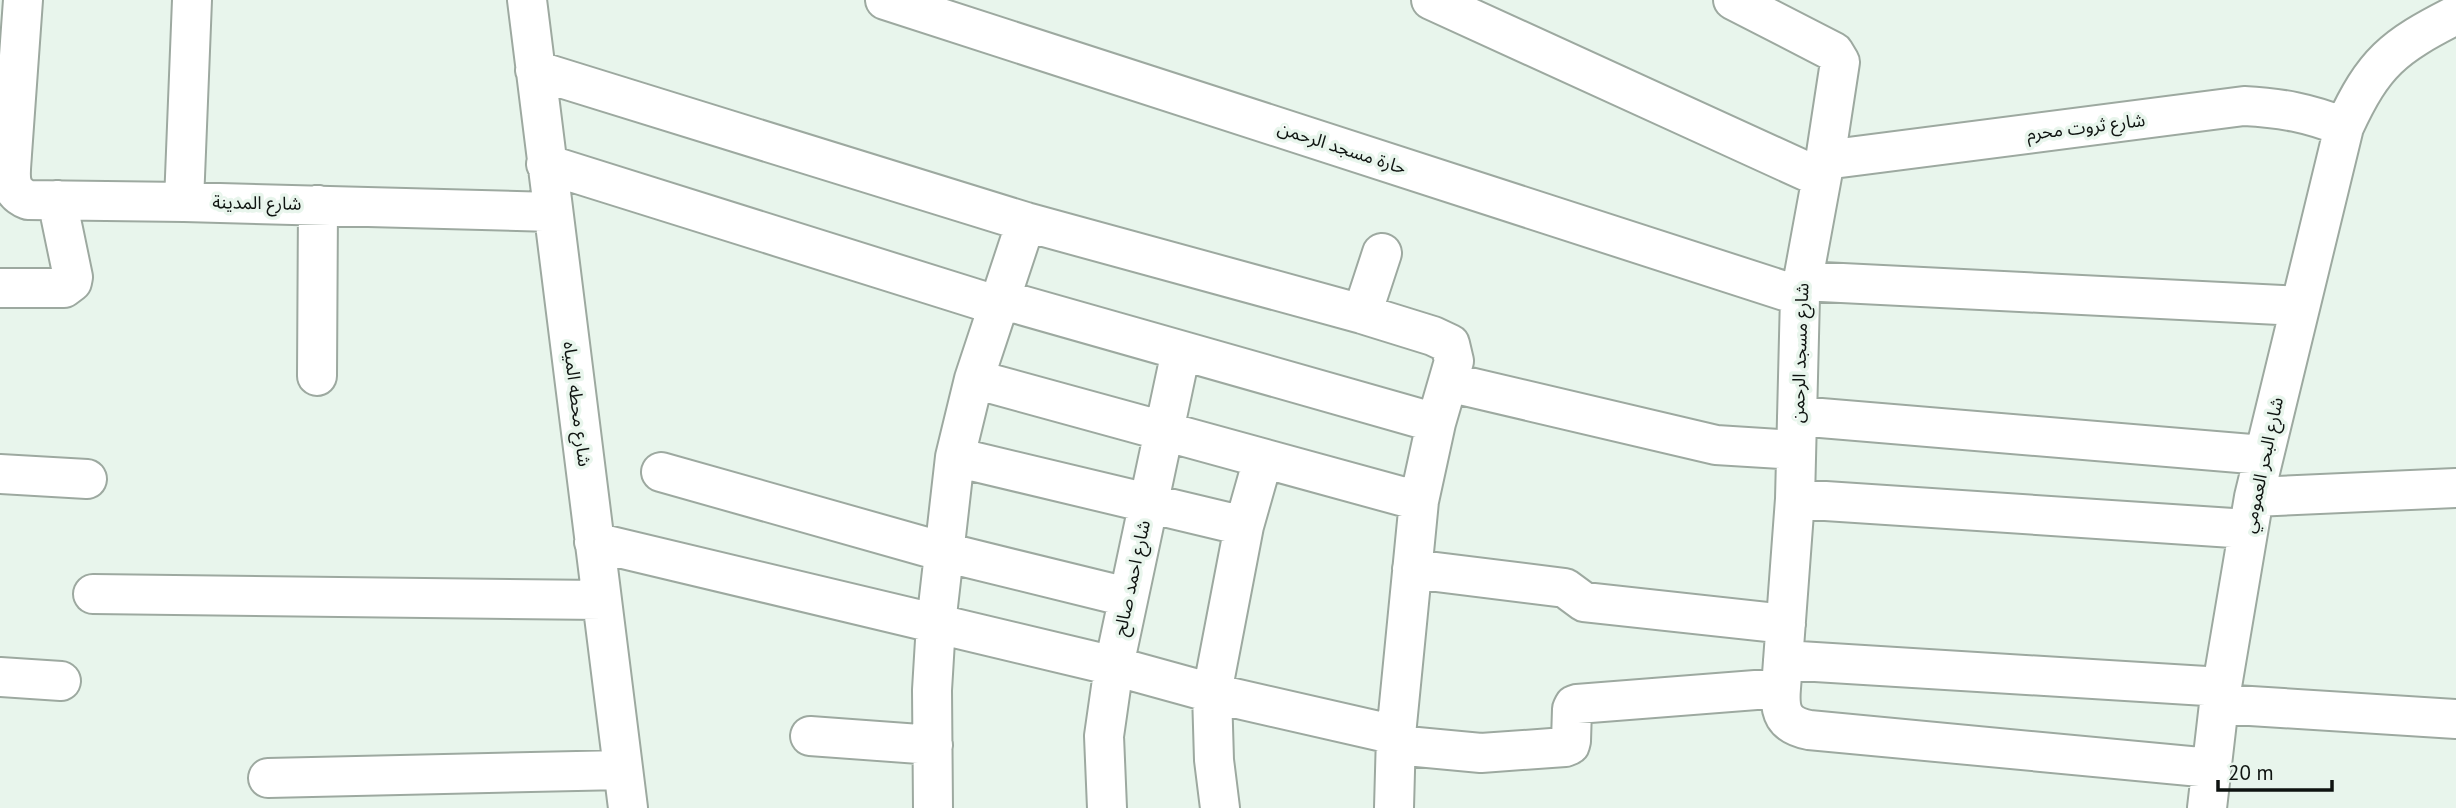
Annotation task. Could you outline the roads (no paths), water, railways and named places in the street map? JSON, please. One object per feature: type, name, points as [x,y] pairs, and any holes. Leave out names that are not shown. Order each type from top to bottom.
[{"type":"street","points":[[6,154],[23,0]]},
{"type":"street","points":[[184,202],[192,0]]},
{"type":"street","name":"شارع محطه المياه","points":[[527,0],[628,808]]},
{"type":"street","name":"حارة مسجد الرحمن","points":[[885,0],[1801,288],[2300,306]]},
{"type":"street","points":[[1431,0],[1823,169]]},
{"type":"street","name":"شارع مسجد الرحمن","points":[[1733,0],[1833,52],[1840,62],[1801,288],[1795,499],[1783,657],[1782,712],[1789,722],[1798,728],[1810,730],[2211,768]]},
{"type":"street","name":"شارع البحر العمومي","points":[[2207,808],[2220,695],[2251,513],[2344,127],[2377,68],[2394,51],[2415,36],[2456,15]]},
{"type":"street","points":[[535,70],[1026,222],[1362,314],[1450,344],[1454,361],[1436,423],[1419,501],[1396,740],[1394,808]]},
{"type":"street","name":"شارع ثروت محرم","points":[[1823,169],[2244,106],[2301,112],[2344,127]]},
{"type":"street","name":"شارع المدينة","points":[[6,154],[17,196],[28,200],[552,212]]},
{"type":"street","points":[[546,164],[999,302],[1436,423]]},
{"type":"street","points":[[0,288],[64,288],[72,282],[57,200]]},
{"type":"street","points":[[317,376],[318,205]]},
{"type":"street","points":[[933,808],[932,690],[936,624],[955,457],[974,379],[1026,222]]},
{"type":"street","points":[[1362,314],[1382,253]]},
{"type":"street","name":"شارع احمد صالح","points":[[1107,808],[1104,736],[1114,666],[1181,351]]},
{"type":"street","points":[[974,379],[1163,433],[1419,501]]},
{"type":"street","points":[[1448,382],[1716,445],[1797,433],[2263,455]]},
{"type":"street","points":[[955,457],[1244,526]]},
{"type":"street","points":[[1220,808],[1214,760],[1212,693],[1244,526],[1263,459]]},
{"type":"street","points":[[661,472],[944,552],[1127,597]]},
{"type":"street","points":[[0,474],[87,479]]},
{"type":"street","points":[[1795,499],[2251,513],[2455,486]]},
{"type":"street","points":[[594,542],[1114,666],[1396,740],[1481,753],[1565,747],[1570,745],[1571,741],[1574,705],[1783,657]]},
{"type":"street","points":[[1412,569],[1565,588],[1584,603],[1783,657],[2220,695],[2456,719]]},
{"type":"street","points":[[93,594],[601,600]]},
{"type":"street","points":[[0,677],[61,681]]},
{"type":"street","points":[[810,736],[933,745]]},
{"type":"street","points":[[268,778],[623,770]]}]
